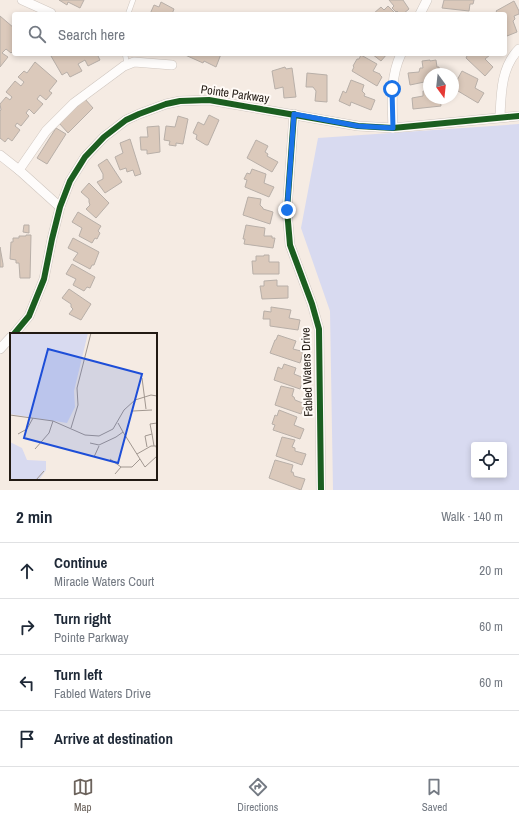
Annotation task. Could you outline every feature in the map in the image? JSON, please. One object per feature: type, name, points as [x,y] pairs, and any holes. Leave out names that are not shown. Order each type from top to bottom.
[{"type":"street","points":[[22,0],[48,12]]},
{"type":"street","points":[[421,12],[427,0]]},
{"type":"street","points":[[500,117],[501,88],[507,68],[515,53],[519,49]]},
{"type":"street","points":[[393,128],[392,94],[395,73],[400,56]]},
{"type":"street","points":[[19,170],[46,131],[74,103],[127,65],[134,62],[172,64]]},
{"type":"street","name":"Pointe Parkway","points":[[15,333],[29,316],[44,279],[60,207],[70,181],[82,162],[104,137],[121,124],[152,108],[180,101],[209,100],[358,126],[393,128],[519,116]]},
{"type":"street","name":"Fabled Waters Drive","points":[[294,114],[287,210],[290,245],[312,304],[319,329],[321,490]]},
{"type":"street","points":[[0,155],[60,207]]},
{"type":"street","points":[[0,349],[10,339]]},
{"type":"lane","points":[[129,12],[133,0]]},
{"type":"lane","points":[[125,56],[127,65]]},
{"type":"shaded area","points":[[519,124],[519,490],[333,490],[330,311],[301,228],[318,138]]},
{"type":"building","points":[[59,0],[84,0],[80,8],[68,2],[67,5]]},
{"type":"building","points":[[389,0],[403,0],[409,9],[405,12],[396,12],[392,8],[394,6]]},
{"type":"building","points":[[444,0],[474,0],[473,4],[470,4],[469,11],[442,8]]},
{"type":"building","points":[[514,1],[519,11],[519,14],[514,16],[515,19],[513,21],[517,32],[507,36],[507,12],[496,11]]},
{"type":"building","points":[[161,2],[174,9],[173,12],[151,12],[154,5],[159,7]]},
{"type":"building","points":[[388,6],[394,12],[375,12],[381,7],[384,10]]},
{"type":"building","points":[[0,16],[12,26],[12,52],[11,53],[6,49],[2,53],[8,57],[0,67]]},
{"type":"building","points":[[51,56],[98,56],[100,60],[88,66],[85,60],[78,64],[82,71],[70,77],[67,72],[62,75]]},
{"type":"building","points":[[187,56],[220,56],[216,67],[204,61],[203,63]]},
{"type":"building","points":[[360,56],[363,56],[377,64],[373,71],[380,74],[382,77],[377,86],[352,71],[357,59],[359,59]]},
{"type":"building","points":[[375,56],[385,56],[381,61]]},
{"type":"building","points":[[467,56],[489,56],[485,59],[493,67],[485,76],[466,58]]},
{"type":"building","points":[[436,60],[437,67],[439,68],[423,68],[422,61]]},
{"type":"building","points":[[35,62],[57,81],[49,91],[52,93],[46,100],[40,95],[37,99],[43,104],[34,114],[29,109],[26,113],[29,116],[21,126],[17,123],[15,126],[20,130],[12,141],[8,138],[5,142],[0,138],[0,104],[6,97],[10,100],[12,97],[6,92],[15,81],[21,86],[24,82],[18,77],[24,71],[27,73]]},
{"type":"building","points":[[285,67],[286,69],[292,68],[296,97],[284,98],[283,87],[275,89],[272,71]]},
{"type":"building","points":[[420,68],[423,68],[423,82],[410,85],[408,73],[419,72]]},
{"type":"building","points":[[462,71],[478,79],[475,88],[484,93],[478,103],[459,92],[459,76]]},
{"type":"building","points":[[307,73],[327,75],[327,102],[315,101],[316,91],[313,87],[306,87]]},
{"type":"building","points":[[351,80],[364,85],[362,91],[365,94],[364,96],[375,100],[371,110],[351,102],[350,106],[339,101],[343,91],[346,93]]},
{"type":"building","points":[[423,96],[423,104],[441,104],[441,106],[413,109],[412,98]]},
{"type":"building","points":[[85,99],[93,108],[68,133],[59,123]]},
{"type":"building","points":[[209,115],[219,120],[208,145],[206,145],[196,139],[197,135],[193,133],[198,122],[204,125]]},
{"type":"building","points":[[178,116],[188,119],[183,144],[176,143],[176,146],[169,145],[170,141],[164,140],[166,126],[175,127]]},
{"type":"building","points":[[159,126],[160,152],[147,154],[147,150],[141,150],[140,137],[148,137],[147,127]]},
{"type":"building","points":[[56,128],[66,134],[47,164],[37,158]]},
{"type":"building","points":[[130,139],[141,174],[135,176],[133,170],[127,172],[126,168],[120,170],[115,157],[123,153],[120,143]]},
{"type":"building","points":[[256,140],[268,146],[265,152],[268,154],[267,156],[278,162],[272,172],[247,158]]},
{"type":"building","points":[[107,159],[122,182],[105,193],[97,182],[103,179],[103,174],[98,165]]},
{"type":"building","points":[[252,169],[266,174],[264,183],[274,187],[269,197],[245,187],[247,180],[244,179],[247,173],[250,174]]},
{"type":"building","points":[[89,183],[109,203],[96,218],[86,209],[90,205],[89,199],[81,192]]},
{"type":"building","points":[[248,197],[261,199],[260,205],[263,209],[273,212],[270,224],[243,215]]},
{"type":"building","points":[[78,212],[101,226],[98,231],[100,233],[97,239],[95,238],[92,243],[79,236],[82,228],[72,222]]},
{"type":"building","points":[[24,225],[29,225],[29,233],[23,232]]},
{"type":"building","points":[[246,225],[265,228],[264,236],[272,236],[272,238],[275,238],[273,248],[244,244],[245,239],[243,239]]},
{"type":"building","points":[[31,235],[30,278],[20,278],[19,263],[16,263],[16,260],[10,259],[11,242],[13,242],[13,238],[19,238],[19,236]]},
{"type":"building","points":[[73,238],[99,252],[94,265],[92,265],[90,269],[73,260],[78,253],[68,248]]},
{"type":"building","points":[[0,247],[3,264],[3,267],[0,267]]},
{"type":"building","points":[[269,255],[269,262],[279,262],[279,274],[253,274],[252,261],[256,261],[256,256]]},
{"type":"building","points":[[72,264],[95,277],[90,288],[87,287],[84,291],[73,285],[76,279],[66,274]]},
{"type":"building","points":[[277,280],[277,286],[288,286],[288,298],[262,299],[260,286],[264,286],[264,281]]},
{"type":"building","points":[[69,289],[91,304],[81,320],[69,314],[73,309],[71,304],[62,298]]},
{"type":"building","points":[[271,307],[291,310],[289,318],[300,320],[298,330],[270,326],[270,319],[263,319],[264,311],[271,312]]},
{"type":"building","points":[[278,335],[296,341],[293,349],[303,353],[300,363],[270,353]]},
{"type":"building","points":[[284,364],[296,368],[294,374],[304,378],[300,389],[274,380],[278,367],[282,369]]},
{"type":"building","points":[[281,386],[294,389],[292,396],[295,400],[305,404],[301,414],[275,405]]},
{"type":"building","points":[[279,410],[297,417],[294,425],[304,429],[300,439],[273,430],[275,425],[272,424],[275,415],[277,416]]},
{"type":"building","points":[[282,437],[295,440],[292,447],[295,448],[295,451],[306,454],[302,465],[276,456]]},
{"type":"building","points":[[275,460],[293,465],[291,472],[293,472],[294,476],[305,479],[301,490],[269,478]]},
{"type":"cycle path","points":[[15,333],[29,316],[44,279],[60,207],[70,181],[85,157],[104,137],[126,120],[139,114],[166,104],[180,101],[209,100],[358,126],[393,128],[519,116]]},
{"type":"cycle path","points":[[294,114],[287,210],[290,245],[312,304],[319,329],[321,490]]},
{"type":"route","points":[[287,210],[294,114],[358,126],[393,128],[392,89]]}]
